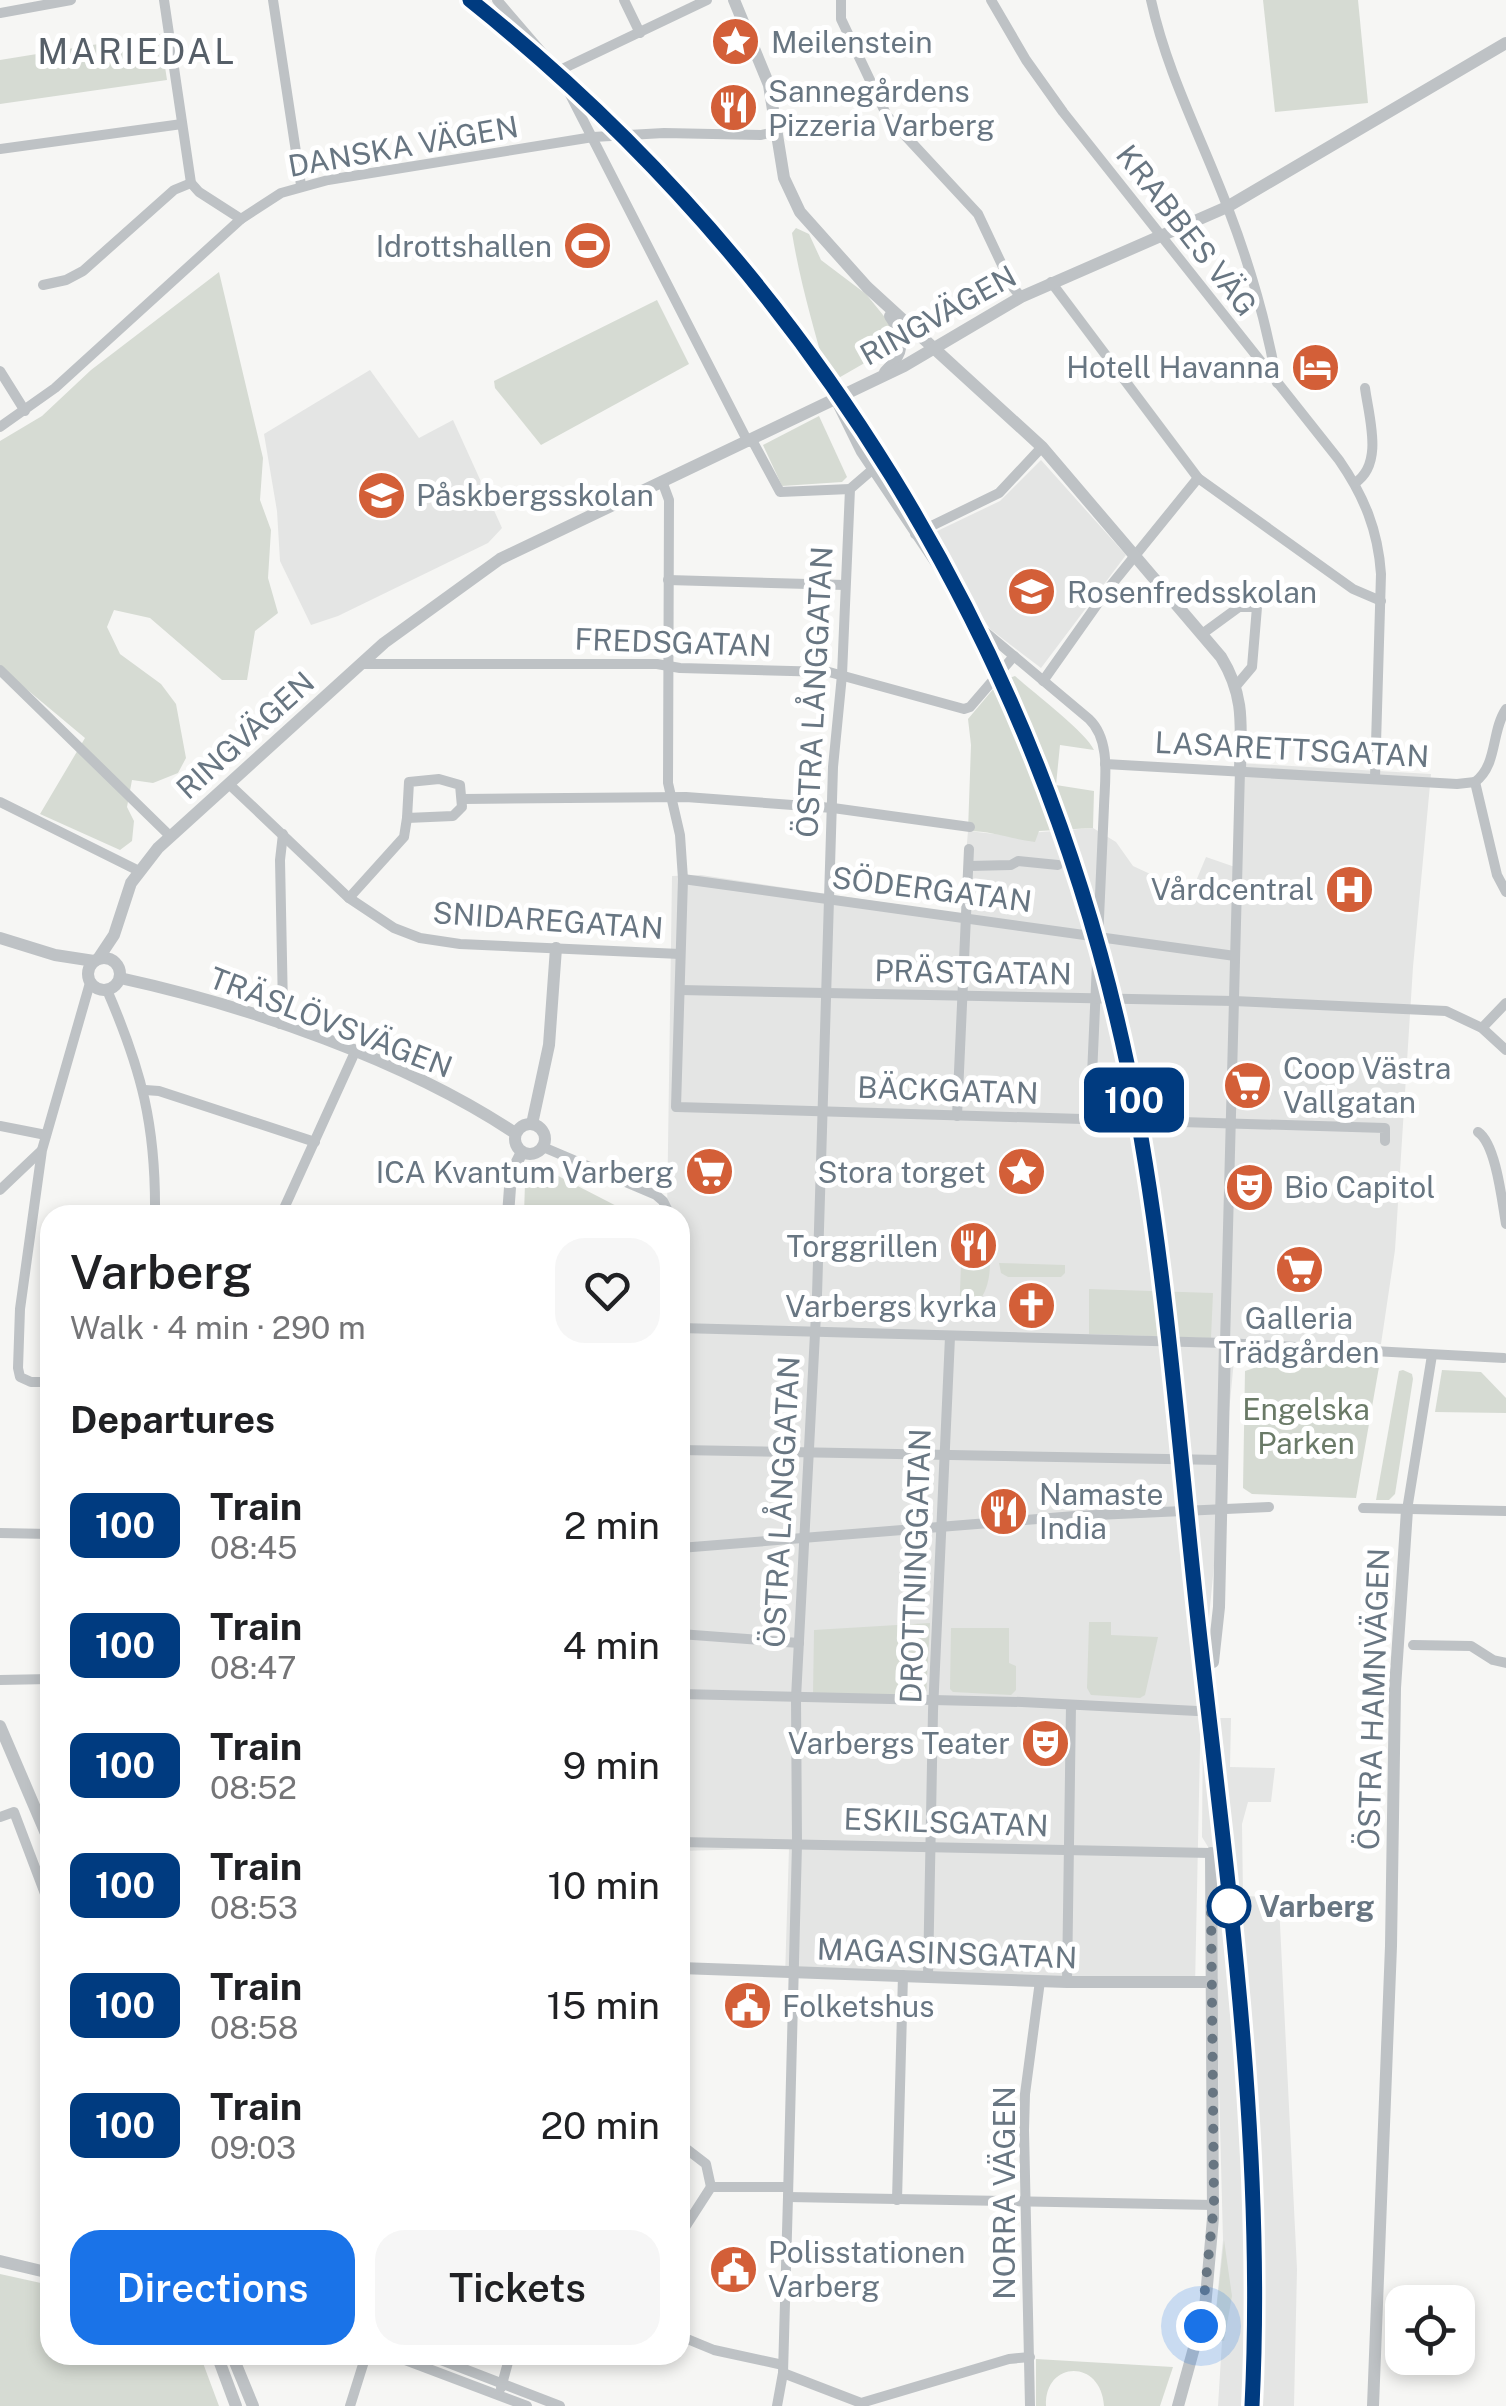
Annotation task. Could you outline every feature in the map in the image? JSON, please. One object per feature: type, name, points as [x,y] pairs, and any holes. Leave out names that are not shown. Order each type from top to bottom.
[{"type":"street","points":[[0,12],[71,0]]},
{"type":"street","points":[[164,0],[191,183],[241,220]]},
{"type":"street","points":[[273,0],[301,185]]},
{"type":"street","points":[[497,0],[558,70],[780,492],[850,489],[872,470]]},
{"type":"street","points":[[624,0],[640,33]]},
{"type":"street","points":[[558,70],[707,0]]},
{"type":"street","points":[[734,0],[770,85],[784,178],[800,212],[867,287],[902,337],[900,356],[878,378]]},
{"type":"street","points":[[841,0],[841,20],[887,116],[978,214],[1012,286],[1021,296]]},
{"type":"street","name":"KRABBES VÄG","points":[[991,0],[1026,60],[1355,483],[1378,542],[1381,601],[1375,778]]},
{"type":"street","points":[[1152,0],[1172,72],[1228,206],[1270,344],[1277,384]]},
{"type":"street","name":"RINGVÄGEN","points":[[40,1382],[20,1377],[18,1368],[20,1309],[42,1150],[92,969],[114,936],[138,871],[170,836],[394,634],[500,559],[878,378],[1021,296],[1228,206],[1506,43]]},
{"type":"street","points":[[0,148],[182,124]]},
{"type":"street","name":"DANSKA VÄGEN","points":[[0,427],[68,376],[241,220],[274,196],[301,185],[592,137],[778,132]]},
{"type":"street","points":[[42,285],[66,280],[83,271],[174,190],[191,183]]},
{"type":"street","points":[[1051,282],[1198,478],[1354,589],[1381,601]]},
{"type":"street","points":[[867,287],[1042,448],[1220,656],[1236,686],[1241,711],[1240,770],[1219,1607],[1212,1662]]},
{"type":"street","points":[[0,371],[26,411]]},
{"type":"street","points":[[1355,483],[1367,476],[1372,458],[1366,388]]},
{"type":"street","points":[[835,399],[872,470],[977,626],[1095,725],[1100,734],[1105,764],[1090,1120]]},
{"type":"street","points":[[915,534],[999,494],[1042,448]]},
{"type":"street","points":[[1043,682],[1136,554],[1198,478]]},
{"type":"street","points":[[662,481],[669,500],[670,798],[680,836],[683,879],[680,990]]},
{"type":"street","name":"ÖSTRA LÅNGGATAN","points":[[777,2406],[783,2369],[788,2192],[797,1844],[796,1698],[824,1112],[833,767],[842,674],[850,489]]},
{"type":"street","points":[[668,580],[845,585]]},
{"type":"street","points":[[1202,634],[1239,607],[1257,607],[1252,667],[1236,686]]},
{"type":"street","name":"FREDSGATAN","points":[[362,664],[668,666],[842,674],[964,708],[1014,656]]},
{"type":"street","points":[[0,670],[170,836]]},
{"type":"street","points":[[1506,709],[1497,725],[1486,772],[1476,782],[1497,876],[1506,892]]},
{"type":"street","name":"LASARETTSGATAN","points":[[1105,764],[1476,782]]},
{"type":"street","points":[[349,898],[404,837],[409,782],[454,781],[462,790],[462,807],[453,816],[407,818]]},
{"type":"street","name":"SNIDAREGATAN","points":[[229,784],[349,898],[384,923],[420,938],[466,945],[680,954]]},
{"type":"street","points":[[464,799],[670,798],[832,808],[970,826]]},
{"type":"street","points":[[1,806],[138,871]]},
{"type":"street","points":[[280,1024],[280,860],[284,834]]},
{"type":"street","points":[[957,1116],[969,849]]},
{"type":"street","points":[[969,866],[1011,865],[1018,861],[1058,864]]},
{"type":"street","name":"SÖDERGATAN","points":[[683,879],[1235,956]]},
{"type":"street","name":"RINGVÄGEN","points":[[114,936],[116,963]]},
{"type":"street","points":[[0,938],[92,969],[110,959],[116,963],[120,978],[107,990],[96,988],[92,969]]},
{"type":"street","points":[[532,1124],[549,1045],[556,948]]},
{"type":"street","name":"TRÄSLÖVSVÄGEN","points":[[120,978],[182,992],[356,1052],[447,1094],[516,1133]]},
{"type":"street","points":[[107,990],[145,1090],[155,1155],[156,1205]]},
{"type":"street","name":"PRÄSTGATAN","points":[[680,990],[1234,1002],[1446,1011],[1482,1028]]},
{"type":"street","name":"BÄCKGATAN","points":[[680,990],[676,1107],[1385,1128],[1384,1141]]},
{"type":"street","points":[[1506,1003],[1482,1028],[1506,1050]]},
{"type":"street","points":[[286,1205],[356,1052]]},
{"type":"street","points":[[145,1090],[159,1091],[315,1142]]},
{"type":"street","points":[[532,1124],[544,1134],[543,1147],[531,1154],[522,1152],[514,1142],[516,1133],[524,1125],[532,1124]]},
{"type":"street","points":[[0,1126],[46,1135]]},
{"type":"street","points":[[1478,1132],[1490,1148],[1506,1224]]},
{"type":"street","points":[[543,1147],[656,1195],[664,1205]]},
{"type":"street","points":[[0,1190],[42,1150]]},
{"type":"street","points":[[509,1205],[511,1174],[522,1152]]},
{"type":"street","points":[[690,1328],[1224,1343],[1505,1358]]},
{"type":"street","name":"DROTTNINGGATAN","points":[[928,1976],[934,1699],[950,1337]]},
{"type":"street","name":"ÖSTRA HAMNVÄGEN","points":[[1373,2406],[1390,1964],[1394,1688],[1407,1510],[1432,1355]]},
{"type":"street","points":[[690,1450],[1221,1460]]},
{"type":"street","points":[[690,1547],[1075,1516],[1269,1507]]},
{"type":"street","points":[[1362,1508],[1506,1511]]},
{"type":"street","points":[[0,1533],[40,1534]]},
{"type":"street","points":[[690,1635],[799,1643]]},
{"type":"street","points":[[1413,1645],[1470,1646],[1492,1660],[1506,1663]]},
{"type":"street","points":[[0,1680],[40,1680]]},
{"type":"street","points":[[690,1694],[934,1699],[1197,1711]]},
{"type":"street","points":[[1067,1982],[1071,1704]]},
{"type":"street","points":[[0,1726],[40,1819]]},
{"type":"street","points":[[0,1817],[14,1812],[40,1881]]},
{"type":"street","name":"ESKILSGATAN","points":[[690,1842],[1211,1853]]},
{"type":"street","points":[[1178,2406],[1205,2308],[1214,2205],[1211,1853]]},
{"type":"street","name":"MAGASINSGATAN","points":[[690,1968],[1067,1982],[1212,1982]]},
{"type":"street","points":[[897,2200],[903,1975]]},
{"type":"street","name":"NORRA VÄGEN","points":[[1030,2406],[1025,2094],[1040,1981]]},
{"type":"street","points":[[690,2152],[706,2164],[711,2187],[690,2220]]},
{"type":"street","points":[[711,2187],[897,2200],[1214,2205]]},
{"type":"street","points":[[0,2261],[40,2271]]},
{"type":"street","points":[[690,2340],[783,2369],[861,2403],[1030,2357]]},
{"type":"street","points":[[221,2365],[236,2406]]},
{"type":"street","points":[[236,2365],[253,2406]]},
{"type":"street","points":[[350,2406],[363,2365]]},
{"type":"street","points":[[423,2365],[560,2406]]},
{"type":"street","points":[[449,2365],[528,2406]]},
{"type":"street","points":[[500,2390],[507,2365]]},
{"type":"shaded area","name":"Påskbergsskolan","points":[[370,370],[419,438],[453,420],[502,528],[488,543],[338,616],[311,625],[280,561],[277,511],[264,434]]},
{"type":"shaded area","name":"Rosenfredsskolan","points":[[1041,460],[1126,555],[1041,668],[990,629],[929,535],[1000,501]]},
{"type":"shaded area","points":[[1237,763],[1431,774],[1413,967],[1395,1250],[1381,1344],[1236,1340],[1201,1699],[1195,1987],[785,1977],[789,1848],[690,1851],[690,1205],[667,1205],[672,876],[701,875],[961,914],[968,831],[1004,835],[1093,828],[1116,842],[1133,866],[1191,893],[1206,857],[1235,867]]},
{"type":"shaded area","points":[[1203,1718],[1231,1718],[1230,1767],[1275,1768],[1271,1802],[1248,1802],[1242,1824],[1243,1896],[1270,1897],[1279,1904],[1297,2269],[1294,2406],[1218,2406],[1222,2341],[1213,2339],[1223,2240],[1213,1855],[1202,1837]]},
{"type":"green space","points":[[1263,0],[1358,0],[1368,103],[1275,112]]},
{"type":"green space","points":[[160,34],[167,80],[0,104],[0,60]]},
{"type":"green space","points":[[796,228],[809,234],[821,260],[866,294],[896,331],[895,340],[882,353],[835,380],[827,376],[808,305],[792,233]]},
{"type":"green space","points":[[219,272],[263,458],[260,500],[271,530],[268,578],[278,613],[255,631],[247,680],[222,680],[150,618],[114,610],[107,627],[120,654],[161,684],[176,704],[186,758],[178,773],[153,783],[132,780],[127,807],[134,821],[132,841],[120,850],[40,814],[85,738],[0,667],[0,441],[42,416],[91,370]]},
{"type":"green space","points":[[657,300],[689,364],[541,445],[495,388],[494,381]]},
{"type":"green space","points":[[819,416],[847,477],[842,482],[782,486],[763,445]]},
{"type":"green space","points":[[1015,676],[1071,723],[1094,750],[1060,745],[1056,785],[1094,791],[1093,828],[1039,831],[1035,842],[968,831],[968,719],[1000,681]]},
{"type":"green space","points":[[535,1164],[615,1205],[524,1205],[525,1183],[519,1182],[529,1165]]},
{"type":"green space","points":[[999,1263],[1065,1265],[1065,1273],[1061,1277],[1008,1277],[1001,1273]]},
{"type":"green space","points":[[961,1264],[990,1265],[982,1296],[959,1318]]},
{"type":"green space","points":[[1089,1289],[1213,1293],[1211,1338],[1089,1334]]},
{"type":"green space","name":"Engelska Parken","points":[[1257,1359],[1379,1367],[1356,1498],[1252,1494],[1243,1488],[1245,1371],[1254,1368]]},
{"type":"green space","points":[[1442,1370],[1481,1372],[1506,1398],[1506,1413],[1435,1412]]},
{"type":"green space","points":[[1399,1371],[1412,1374],[1413,1379],[1395,1494],[1389,1500],[1376,1500]]},
{"type":"green space","points":[[1089,1622],[1111,1622],[1111,1635],[1158,1637],[1145,1695],[1091,1695],[1087,1688]]},
{"type":"green space","points":[[930,1623],[926,1696],[813,1694],[814,1630]]},
{"type":"green space","points":[[951,1628],[1009,1628],[1009,1663],[1016,1666],[1016,1690],[1011,1695],[950,1689]]},
{"type":"green space","points":[[1224,2240],[1232,2296],[1224,2341],[1213,2339]]},
{"type":"green space","points":[[0,2274],[40,2283],[40,2365],[204,2365],[219,2406],[0,2406]]},
{"type":"green space","points":[[1036,2359],[1173,2367],[1160,2406],[1104,2406],[1101,2390],[1093,2379],[1073,2371],[1054,2380],[1046,2406],[1036,2406]]},
{"type":"railway","points":[[1254,2237],[1254,2342]]},
{"type":"railway","points":[[1252,2406],[1253,2368]]},
{"type":"train","name":"100","points":[[470,0],[564,80],[687,202],[752,278],[851,410],[920,518],[964,602],[1041,773],[1078,877],[1126,1061],[1162,1284],[1245,2070],[1254,2237],[1252,2406]]},
{"type":"place","name":"Meilenstein","points":[[736,42]]},
{"type":"place","name":"Sannegårdens Pizzeria Varberg","points":[[733,108]]},
{"type":"place","name":"Idrottshallen","points":[[587,246]]},
{"type":"place","name":"Hotell Havanna","points":[[1315,367]]},
{"type":"place","name":"Påskbergsskolan","points":[[381,495]]},
{"type":"place","name":"Rosenfredsskolan","points":[[1032,592]]},
{"type":"place","name":"Vårdcentral","points":[[1349,889]]},
{"type":"place","name":"Coop Västra Vallgatan","points":[[1248,1085]]},
{"type":"place","name":"ICA Kvantum Varberg","points":[[709,1172]]},
{"type":"place","name":"Stora torget","points":[[1021,1172]]},
{"type":"place","name":"Bio Capitol","points":[[1249,1187]]},
{"type":"place","name":"Torggrillen","points":[[973,1246]]},
{"type":"place","name":"Galleria Trädgården","points":[[1299,1269]]},
{"type":"place","name":"Varbergs kyrka","points":[[1032,1306]]},
{"type":"place","name":"Namaste India","points":[[1004,1511]]},
{"type":"place","name":"Varbergs Teater","points":[[1045,1743]]},
{"type":"place","name":"Varberg","points":[[1229,1906]]},
{"type":"place","name":"Folketshus","points":[[747,2006]]},
{"type":"place","name":"Polisstationen Varberg","points":[[733,2269]]},
{"type":"district","name":"MARIEDAL","points":[[137,51]]},
{"type":"route","points":[[1201,2326],[1214,2205],[1211,1900],[1229,1906]]}]
